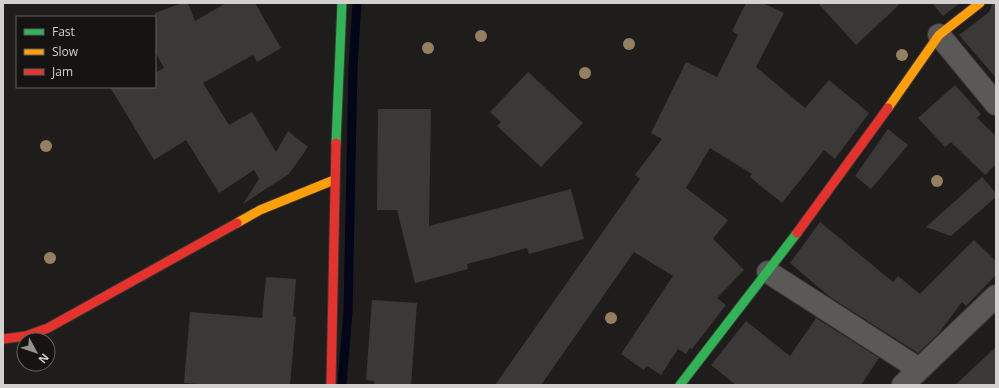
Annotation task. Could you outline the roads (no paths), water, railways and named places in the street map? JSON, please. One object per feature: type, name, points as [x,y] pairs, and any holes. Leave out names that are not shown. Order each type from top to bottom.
[{"type":"street","points":[[331,385],[334,180],[342,3]]},
{"type":"street","points":[[680,385],[768,272],[874,128],[939,35],[980,3]]},
{"type":"street","points":[[939,35],[996,104]]},
{"type":"street","points":[[3,339],[26,336],[48,328],[260,210],[334,180]]},
{"type":"street","points":[[768,272],[919,369]]},
{"type":"street","points":[[902,385],[996,296]]},
{"type":"waterway","points":[[342,385],[348,311],[353,66],[357,3]]}]
